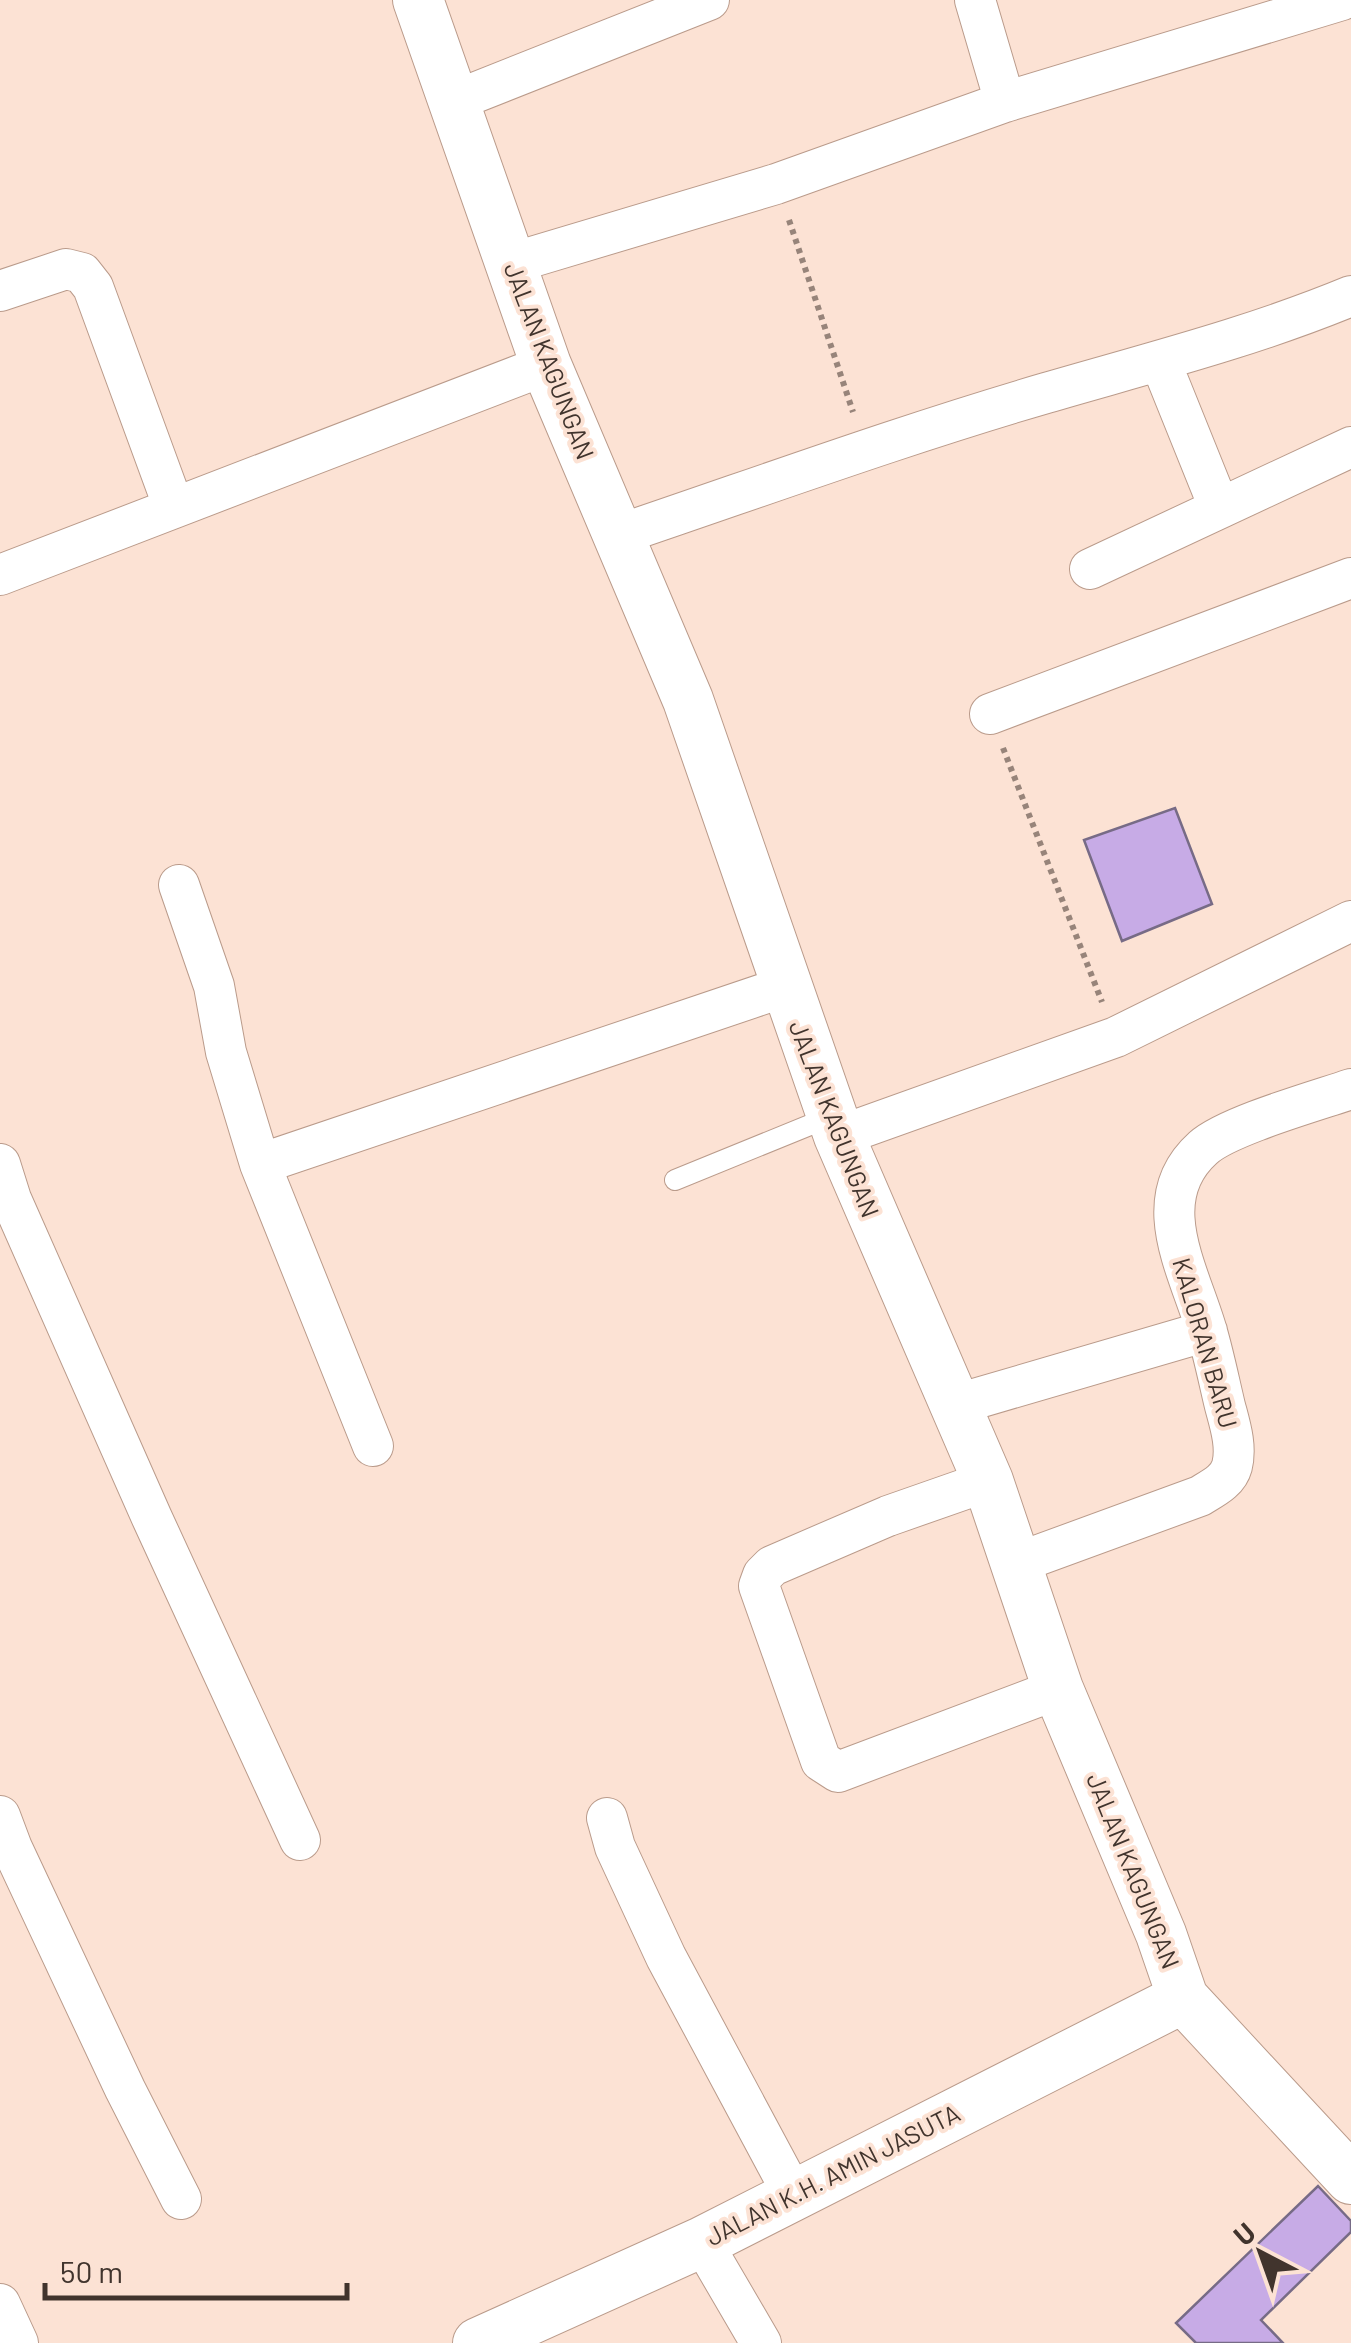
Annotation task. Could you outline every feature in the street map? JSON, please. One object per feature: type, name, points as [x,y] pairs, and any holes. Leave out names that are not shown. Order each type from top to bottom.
[{"type":"street","name":"JALAN KAGUNGAN","points":[[418,0],[546,366],[688,700],[835,1126],[988,1481],[1058,1689],[1161,1934],[1183,1998],[1351,2180]]},
{"type":"street","points":[[454,101],[710,0]]},
{"type":"street","points":[[975,0],[1005,102]]},
{"type":"street","points":[[512,263],[776,184],[1005,102],[1342,0]]},
{"type":"street","points":[[0,291],[66,269],[82,273],[102,306],[174,508]]},
{"type":"street","points":[[618,534],[1046,393],[1162,362],[1351,296]]},
{"type":"street","points":[[1162,362],[1219,507]]},
{"type":"street","points":[[0,575],[546,366]]},
{"type":"street","points":[[1090,569],[1351,447]]},
{"type":"street","points":[[990,714],[1351,578]]},
{"type":"street","points":[[180,885],[214,986],[226,1052],[260,1164],[373,1446]]},
{"type":"street","points":[[835,1126],[1116,1037],[1351,921]]},
{"type":"street","points":[[260,1164],[784,987]]},
{"type":"street","name":"KALORAN BARU","points":[[1018,1563],[1200,1496],[1220,1484],[1232,1468],[1234,1442],[1207,1332],[1174,1236],[1174,1199],[1184,1171],[1204,1146],[1351,1089]]},
{"type":"street","points":[[4,1189],[300,1840]]},
{"type":"street","points":[[954,1405],[1207,1332]]},
{"type":"street","points":[[988,1481],[888,1516],[772,1566],[762,1575],[760,1586],[766,1604],[821,1761],[838,1772],[1058,1689]]},
{"type":"street","points":[[0,1816],[125,2088],[181,2198]]},
{"type":"street","points":[[607,1818],[615,1847],[666,1957],[794,2196]]},
{"type":"street","name":"JALAN K.H. AMIN JASUTA","points":[[478,2343],[702,2242],[1183,1998]]},
{"type":"street","points":[[702,2242],[761,2343]]},
{"type":"street","points":[[0,2304],[18,2343]]},
{"type":"lane","points":[[675,1180],[835,1126]]},
{"type":"path","points":[[776,184],[866,452]]},
{"type":"path","points":[[990,714],[1116,1037]]},
{"type":"building","points":[[1175,808],[1212,904],[1122,941],[1084,840]]},
{"type":"building","points":[[1318,2186],[1351,2221],[1351,2232],[1261,2320],[1283,2343],[1196,2343],[1176,2323]]}]
